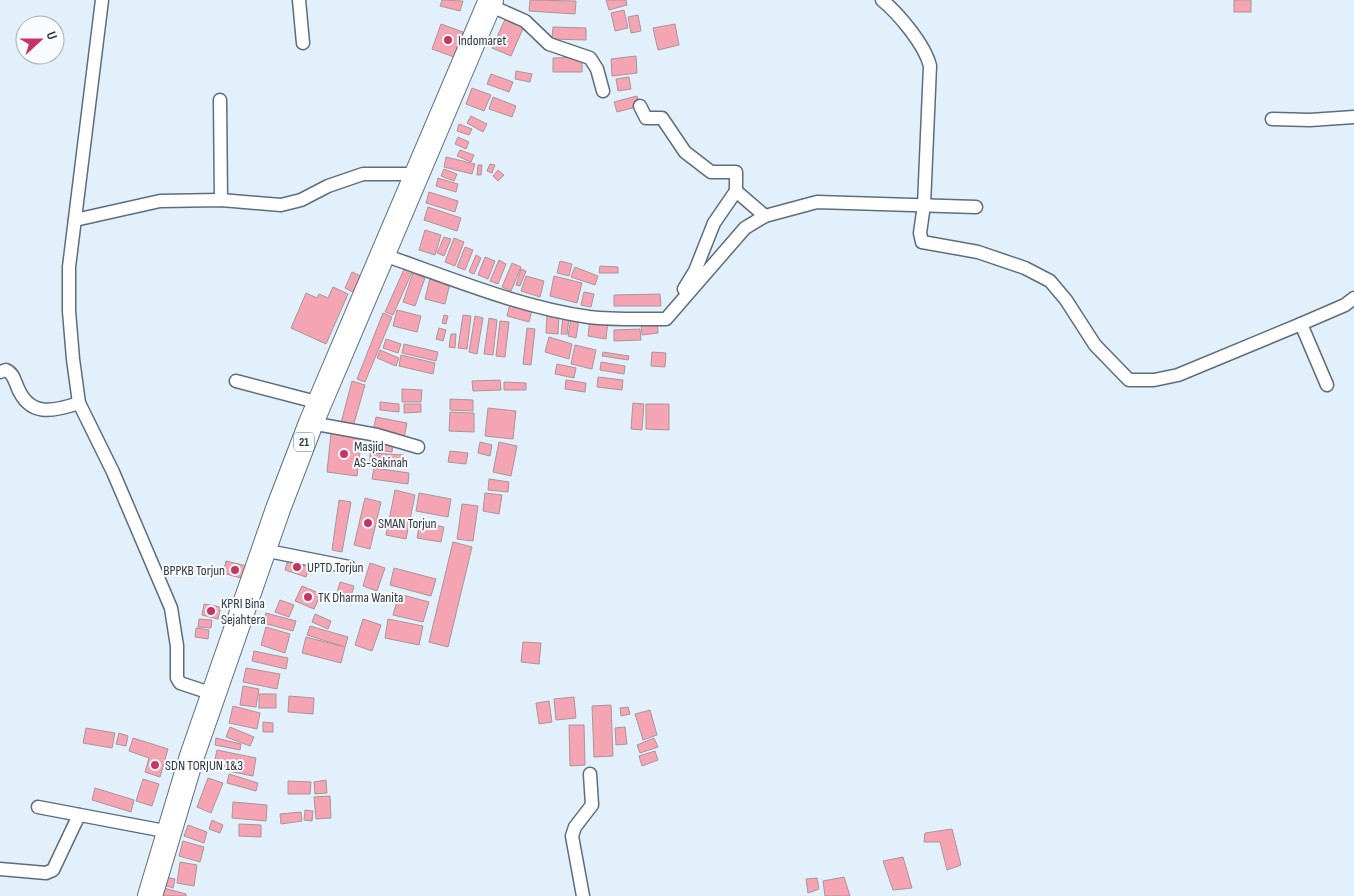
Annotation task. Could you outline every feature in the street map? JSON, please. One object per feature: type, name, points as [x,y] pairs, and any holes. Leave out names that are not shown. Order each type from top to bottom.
[{"type":"highway","name":"21","points":[[150,896],[192,756],[213,694],[264,550],[316,413],[490,3]]},
{"type":"street","points":[[102,0],[69,268],[69,311],[79,403],[113,472],[171,608],[177,646],[177,678],[180,683],[213,694]]},
{"type":"street","points":[[299,0],[303,43]]},
{"type":"street","points":[[882,0],[921,46],[928,56],[930,66],[924,205],[920,233],[922,242],[978,252],[1025,268],[1050,281],[1066,300],[1095,345],[1129,380],[1154,380],[1178,375],[1345,305],[1354,298]]},
{"type":"street","points":[[490,3],[525,21],[549,44],[590,58],[597,69],[603,91]]},
{"type":"street","points":[[220,100],[221,200]]},
{"type":"street","points":[[640,106],[646,118],[662,118],[684,152],[711,172],[736,172],[736,191],[714,223],[695,271],[666,319]]},
{"type":"street","points":[[1272,119],[1310,120],[1354,117]]},
{"type":"street","points":[[75,220],[160,201],[221,200],[281,205],[301,200],[328,186],[363,174],[416,174]]},
{"type":"street","points":[[736,191],[764,216]]},
{"type":"street","points":[[384,255],[463,283],[557,310],[622,319],[666,319],[745,228],[764,216],[817,202],[976,207]]},
{"type":"street","points":[[1301,324],[1327,385]]},
{"type":"street","points":[[0,372],[10,372],[24,400],[39,409],[51,410],[79,403]]},
{"type":"street","points":[[236,381],[316,413],[377,435],[418,447]]},
{"type":"street","points":[[264,550],[349,567]]},
{"type":"street","points":[[583,896],[572,836],[575,827],[592,805],[590,774]]},
{"type":"street","points":[[38,807],[170,832]]},
{"type":"street","points":[[0,869],[46,873],[53,870],[79,815]]},
{"type":"building","points":[[442,0],[463,1],[460,11],[440,6]]},
{"type":"building","points":[[530,0],[576,1],[575,14],[529,11]]},
{"type":"building","points":[[606,0],[626,0],[627,5],[609,10]]},
{"type":"building","points":[[1234,0],[1251,0],[1251,12],[1234,12]]},
{"type":"building","points":[[624,10],[628,28],[615,31],[611,13]]},
{"type":"building","points":[[507,15],[525,24],[511,56],[492,48]]},
{"type":"building","points":[[638,15],[641,31],[631,33],[628,17]]},
{"type":"building","name":"Indomaret","points":[[441,24],[463,32],[454,57],[432,49]]},
{"type":"building","points":[[675,24],[679,45],[658,50],[653,28]]},
{"type":"building","points":[[553,27],[586,28],[586,40],[552,39]]},
{"type":"building","points":[[636,56],[637,73],[612,76],[611,59]]},
{"type":"building","points":[[582,57],[582,72],[553,72],[553,58]]},
{"type":"building","points":[[516,71],[532,74],[530,82],[515,79]]},
{"type":"building","points":[[491,74],[513,82],[509,92],[487,84]]},
{"type":"building","points":[[629,77],[631,89],[618,91],[616,79]]},
{"type":"building","points":[[472,88],[491,95],[484,111],[466,104]]},
{"type":"building","points":[[637,96],[640,106],[617,112],[614,102]]},
{"type":"building","points":[[493,97],[516,106],[512,117],[489,109]]},
{"type":"building","points":[[471,116],[487,124],[483,132],[467,123]]},
{"type":"building","points":[[459,124],[472,129],[469,135],[457,131]]},
{"type":"building","points":[[458,137],[469,142],[466,149],[455,144]]},
{"type":"building","points":[[460,150],[474,155],[471,162],[457,156]]},
{"type":"building","points":[[446,157],[475,164],[472,174],[444,167]]},
{"type":"building","points":[[490,164],[495,165],[492,173],[487,171]]},
{"type":"building","points":[[478,165],[482,165],[481,175],[477,175]]},
{"type":"building","points":[[444,169],[457,174],[454,181],[441,176]]},
{"type":"building","points":[[498,170],[504,175],[498,181],[493,176]]},
{"type":"building","points":[[438,178],[458,184],[456,192],[436,186]]},
{"type":"building","points":[[429,192],[458,201],[455,212],[426,203]]},
{"type":"building","points":[[428,207],[461,218],[457,231],[424,220]]},
{"type":"building","points":[[425,230],[441,235],[435,255],[419,250]]},
{"type":"building","points":[[444,237],[451,239],[444,256],[437,253]]},
{"type":"building","points":[[454,238],[464,242],[455,266],[445,262]]},
{"type":"building","points":[[465,247],[473,250],[465,270],[457,267]]},
{"type":"building","points":[[476,255],[481,258],[474,274],[469,272]]},
{"type":"building","points":[[485,257],[495,261],[488,279],[478,275]]},
{"type":"building","points":[[499,260],[506,264],[498,284],[490,281]]},
{"type":"building","points":[[560,261],[572,264],[569,276],[557,273]]},
{"type":"building","points":[[512,263],[521,267],[511,291],[502,287]]},
{"type":"building","points":[[600,266],[618,267],[618,273],[599,273]]},
{"type":"building","points":[[405,267],[413,270],[393,315],[385,312]]},
{"type":"building","points":[[575,267],[598,276],[595,285],[571,277]]},
{"type":"building","points":[[521,269],[526,271],[520,286],[516,285]]},
{"type":"building","points":[[352,272],[361,276],[353,292],[345,288]]},
{"type":"building","points":[[413,273],[425,278],[415,306],[403,302]]},
{"type":"building","points":[[526,276],[544,281],[540,297],[521,291]]},
{"type":"building","points":[[554,276],[582,283],[577,303],[550,296]]},
{"type":"building","points":[[430,278],[450,283],[445,304],[425,299]]},
{"type":"building","points":[[333,287],[348,294],[326,344],[291,328],[306,293],[317,298],[319,294],[328,298]]},
{"type":"building","points":[[584,292],[594,294],[591,307],[581,305]]},
{"type":"building","points":[[660,294],[661,306],[614,306],[614,295]]},
{"type":"building","points":[[510,304],[532,310],[529,322],[507,316]]},
{"type":"building","points":[[397,310],[421,316],[417,332],[393,326]]},
{"type":"building","points":[[383,313],[392,317],[365,382],[357,379]]},
{"type":"building","points":[[547,314],[559,314],[558,334],[546,333]]},
{"type":"building","points":[[444,315],[448,316],[446,324],[442,323]]},
{"type":"building","points":[[463,315],[471,316],[467,349],[458,348]]},
{"type":"building","points":[[475,316],[483,318],[477,354],[469,352]]},
{"type":"building","points":[[563,317],[569,318],[567,334],[561,334]]},
{"type":"building","points":[[489,318],[497,320],[493,355],[484,354]]},
{"type":"building","points":[[571,318],[579,319],[576,338],[568,336]]},
{"type":"building","points":[[590,319],[608,321],[606,339],[588,336]]},
{"type":"building","points":[[657,320],[658,333],[642,335],[641,322]]},
{"type":"building","points":[[500,321],[509,322],[505,357],[496,356]]},
{"type":"building","points":[[439,328],[446,330],[443,341],[436,339]]},
{"type":"building","points":[[527,328],[535,329],[531,365],[523,364]]},
{"type":"building","points":[[640,329],[641,340],[614,341],[614,330]]},
{"type":"building","points":[[451,334],[456,334],[455,348],[449,347]]},
{"type":"building","points":[[549,337],[572,344],[569,359],[545,352]]},
{"type":"building","points":[[386,339],[401,344],[398,353],[383,348]]},
{"type":"building","points":[[404,344],[438,352],[436,361],[402,353]]},
{"type":"building","points":[[575,345],[596,350],[592,369],[571,364]]},
{"type":"building","points":[[380,350],[399,358],[396,366],[377,358]]},
{"type":"building","points":[[603,352],[629,356],[628,360],[602,356]]},
{"type":"building","points":[[652,352],[666,353],[665,367],[651,366]]},
{"type":"building","points":[[401,355],[435,363],[433,374],[399,366]]},
{"type":"building","points":[[601,362],[625,366],[624,374],[600,370]]},
{"type":"building","points":[[557,364],[576,368],[574,378],[555,374]]},
{"type":"building","points":[[598,377],[623,380],[622,390],[597,387]]},
{"type":"building","points":[[500,380],[501,390],[473,391],[472,381]]},
{"type":"building","points":[[566,380],[586,383],[585,392],[565,389]]},
{"type":"building","points":[[352,381],[365,385],[353,427],[341,423]]},
{"type":"building","points":[[504,382],[526,383],[526,390],[504,390]]},
{"type":"building","points":[[402,389],[422,390],[421,402],[402,402]]},
{"type":"building","points":[[450,399],[473,400],[473,411],[450,410]]},
{"type":"building","points":[[380,402],[399,404],[399,412],[380,410]]},
{"type":"building","points":[[633,403],[644,404],[642,430],[631,429]]},
{"type":"building","points":[[404,404],[421,404],[421,412],[404,413]]},
{"type":"building","points":[[646,404],[669,404],[669,430],[646,429]]},
{"type":"building","points":[[488,408],[516,411],[513,439],[485,436]]},
{"type":"building","points":[[450,412],[474,413],[474,432],[449,431]]},
{"type":"building","points":[[376,417],[407,423],[404,438],[373,431]]},
{"type":"building","name":"Masjid AS-Sakinah","points":[[331,433],[362,437],[357,476],[327,472]]},
{"type":"building","points":[[372,441],[393,442],[392,452],[371,450]]},
{"type":"building","points":[[480,442],[492,445],[490,456],[478,453]]},
{"type":"building","points":[[499,442],[517,446],[511,476],[493,472]]},
{"type":"building","points":[[450,451],[468,453],[466,464],[448,462]]},
{"type":"building","points":[[370,453],[404,455],[403,467],[370,465]]},
{"type":"building","points":[[374,468],[409,473],[408,484],[372,479]]},
{"type":"building","points":[[489,479],[509,482],[508,492],[488,490]]},
{"type":"building","points":[[395,490],[415,495],[406,539],[386,535]]},
{"type":"building","points":[[419,493],[451,499],[448,517],[416,511]]},
{"type":"building","points":[[485,493],[502,495],[499,514],[483,511]]},
{"type":"building","name":"SMAN Torjun","points":[[365,498],[381,502],[370,549],[354,545]]},
{"type":"building","name":"SMAN Torjun","points":[[339,500],[351,502],[342,552],[332,550]]},
{"type":"building","points":[[462,504],[478,506],[473,541],[457,539]]},
{"type":"building","points":[[420,522],[444,527],[441,542],[417,538]]},
{"type":"building","points":[[453,542],[472,547],[448,647],[429,642]]},
{"type":"building","name":"UPTD Torjun","points":[[289,556],[310,563],[306,577],[285,570]]},
{"type":"building","name":"BPPKB Torjun","points":[[226,561],[247,566],[244,579],[223,573]]},
{"type":"building","points":[[370,563],[385,568],[377,591],[363,586]]},
{"type":"building","points":[[394,568],[436,579],[431,596],[390,585]]},
{"type":"building","points":[[340,582],[354,586],[349,603],[335,600]]},
{"type":"building","name":"TK Dharma Wanita","points":[[302,586],[321,594],[314,609],[295,601]]},
{"type":"building","points":[[399,594],[429,602],[423,622],[393,615]]},
{"type":"building","points":[[280,600],[294,605],[289,617],[275,612]]},
{"type":"building","name":"KPRI Bina Sejahtera","points":[[204,604],[221,607],[218,619],[202,615]]},
{"type":"building","points":[[266,613],[296,621],[293,631],[263,623]]},
{"type":"building","points":[[315,614],[331,621],[328,629],[312,622]]},
{"type":"building","points":[[199,619],[212,620],[211,628],[198,627]]},
{"type":"building","points":[[363,619],[381,625],[372,651],[355,645]]},
{"type":"building","points":[[388,619],[423,626],[419,645],[385,638]]},
{"type":"building","points":[[310,626],[348,637],[345,647],[307,635]]},
{"type":"building","points":[[266,627],[290,634],[285,653],[261,645]]},
{"type":"building","points":[[196,628],[209,630],[208,639],[195,637]]},
{"type":"building","points":[[306,637],[345,647],[341,663],[302,653]]},
{"type":"building","points":[[523,642],[541,643],[539,664],[521,662]]},
{"type":"building","points":[[254,651],[288,658],[286,669],[252,661]]},
{"type":"building","points":[[246,668],[280,674],[277,689],[243,682]]},
{"type":"building","points":[[243,686],[259,689],[256,707],[240,705]]},
{"type":"building","points":[[259,694],[276,694],[276,708],[259,708]]},
{"type":"building","points":[[289,696],[314,698],[313,714],[288,712]]},
{"type":"building","points":[[574,697],[576,718],[556,720],[554,699]]},
{"type":"building","points":[[549,701],[552,722],[539,724],[536,703]]},
{"type":"building","points":[[611,705],[613,756],[594,757],[592,706]]},
{"type":"building","points":[[233,706],[260,713],[257,729],[229,723]]},
{"type":"building","points":[[628,707],[630,714],[621,716],[620,708]]},
{"type":"building","points":[[650,710],[657,735],[643,740],[635,714]]},
{"type":"building","points":[[263,722],[273,723],[273,732],[263,732]]},
{"type":"building","points":[[569,725],[584,725],[585,765],[570,766]]},
{"type":"building","points":[[230,727],[254,737],[250,746],[226,737]]},
{"type":"building","points":[[625,727],[627,744],[616,745],[615,728]]},
{"type":"building","points":[[86,728],[115,733],[112,748],[83,743]]},
{"type":"building","points":[[119,733],[128,736],[126,746],[116,744]]},
{"type":"building","name":"SDN TORJUN 1&3","points":[[133,738],[168,749],[160,777],[145,772],[149,758],[129,751]]},
{"type":"building","points":[[216,738],[241,744],[240,750],[215,745]]},
{"type":"building","points":[[654,738],[658,747],[640,753],[637,745]]},
{"type":"building","points":[[217,750],[256,758],[253,776],[213,768]]},
{"type":"building","points":[[655,751],[658,760],[642,766],[639,756]]},
{"type":"building","points":[[229,774],[258,783],[256,791],[227,783]]},
{"type":"building","points":[[208,778],[223,783],[211,813],[197,807]]},
{"type":"building","points":[[143,779],[159,784],[152,806],[136,801]]},
{"type":"building","points":[[326,780],[327,793],[315,794],[314,782]]},
{"type":"building","points":[[288,781],[311,782],[310,794],[288,794]]},
{"type":"building","points":[[95,788],[134,800],[131,812],[92,800]]},
{"type":"building","points":[[330,796],[331,818],[316,819],[314,797]]},
{"type":"building","points":[[233,802],[267,805],[266,821],[232,818]]},
{"type":"building","points":[[305,810],[313,811],[312,821],[304,820]]},
{"type":"building","points":[[301,812],[302,821],[281,824],[280,814]]},
{"type":"building","points":[[212,820],[223,825],[220,833],[209,829]]},
{"type":"building","points":[[239,824],[261,825],[261,837],[239,836]]},
{"type":"building","points":[[188,825],[207,832],[204,843],[184,836]]},
{"type":"building","points":[[952,829],[961,865],[947,870],[940,842],[924,842],[925,833]]},
{"type":"building","points":[[183,841],[204,847],[200,862],[179,856]]},
{"type":"building","points":[[903,857],[912,888],[893,890],[883,861]]},
{"type":"building","points":[[180,862],[197,865],[194,886],[177,883]]},
{"type":"building","points":[[165,877],[175,879],[173,888],[163,885]]},
{"type":"building","points":[[844,877],[850,896],[825,896],[823,881]]},
{"type":"building","points":[[817,878],[819,889],[808,893],[806,879]]},
{"type":"building","points":[[164,888],[186,894],[186,896],[162,896]]},
{"type":"place","name":"Indomaret","points":[[448,40]]},
{"type":"place","name":"Masjid AS-Sakinah","points":[[344,454]]},
{"type":"place","name":"SMAN Torjun","points":[[368,523]]},
{"type":"place","name":"UPTD Torjun","points":[[297,567]]},
{"type":"place","name":"BPPKB Torjun","points":[[235,570]]},
{"type":"place","name":"TK Dharma Wanita","points":[[308,597]]},
{"type":"place","name":"KPRI Bina Sejahtera","points":[[211,611]]},
{"type":"place","name":"SDN TORJUN 1&3","points":[[155,765]]}]
